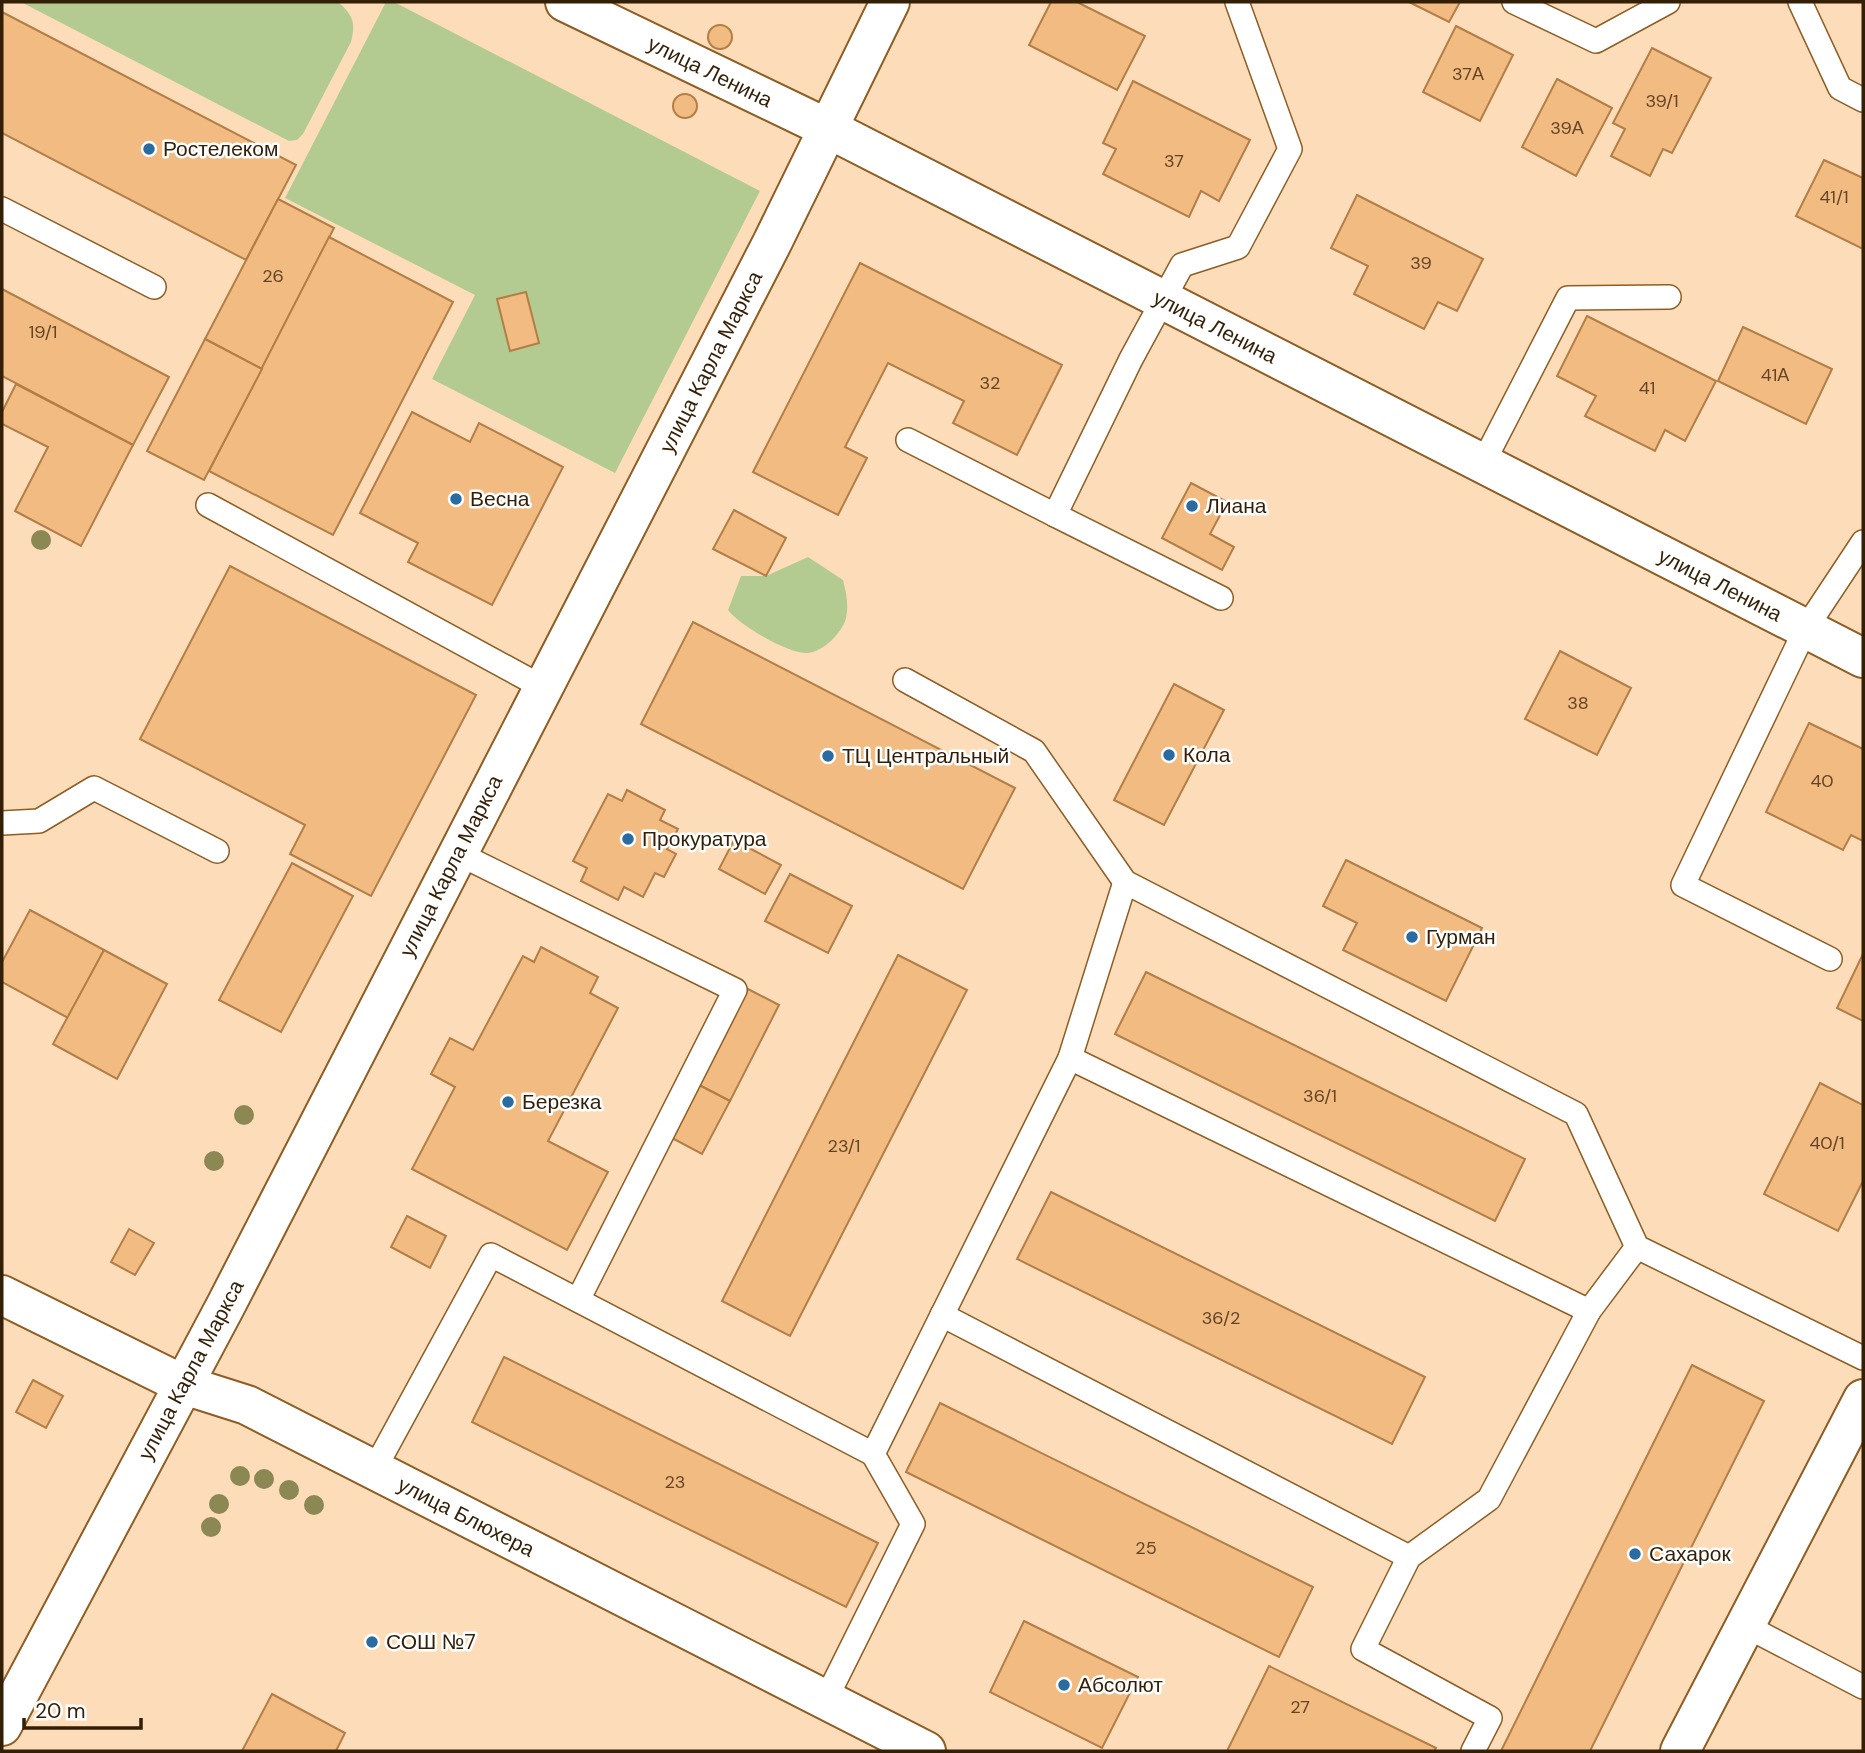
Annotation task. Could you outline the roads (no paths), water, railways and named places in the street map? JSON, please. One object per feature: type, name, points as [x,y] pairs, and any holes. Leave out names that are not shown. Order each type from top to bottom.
[{"type":"street","name":"улица Ленина","points":[[565,2],[829,129],[1863,658]]},
{"type":"street","name":"улица Карла Маркса","points":[[2,1726],[184,1385],[544,688],[829,129],[890,2]]},
{"type":"street","name":"улица Блюхера","points":[[2,1295],[184,1385],[247,1405],[926,1751]]},
{"type":"street","points":[[1680,1751],[1863,1399]]},
{"type":"lane","points":[[1055,515],[1182,265],[1238,247],[1290,149],[1237,2]]},
{"type":"lane","points":[[1514,2],[1596,41],[1668,2]]},
{"type":"lane","points":[[1800,2],[1840,88],[1863,100]]},
{"type":"lane","points":[[2,209],[153,287]]},
{"type":"lane","points":[[1482,465],[1568,298],[1669,297]]},
{"type":"lane","points":[[908,440],[1220,598]]},
{"type":"lane","points":[[208,505],[544,688]]},
{"type":"lane","points":[[1830,960],[1683,885],[1806,628],[1863,542]]},
{"type":"lane","points":[[905,680],[1034,751],[1125,882],[1576,1114],[1637,1247],[1863,1358]]},
{"type":"lane","points":[[2,823],[38,821],[94,788],[217,851]]},
{"type":"lane","points":[[457,853],[735,990],[578,1300]]},
{"type":"lane","points":[[873,1454],[1070,1058],[1125,882]]},
{"type":"lane","points":[[1070,1058],[1589,1311]]},
{"type":"lane","points":[[1473,1751],[1490,1718],[1363,1649],[1409,1557],[1489,1499],[1589,1311],[1637,1247]]},
{"type":"lane","points":[[374,1470],[491,1255],[873,1454],[913,1524],[825,1701]]},
{"type":"lane","points":[[942,1315],[1409,1557]]},
{"type":"lane","points":[[1744,1625],[1863,1687]]},
{"type":"place","name":"Ростелeком","points":[[149,149]]},
{"type":"place","name":"Весна","points":[[456,499]]},
{"type":"place","name":"Лиана","points":[[1192,506]]},
{"type":"place","name":"Кола","points":[[1169,755]]},
{"type":"place","name":"ТЦ Центральный","points":[[828,756]]},
{"type":"place","name":"Прокуратура","points":[[628,839]]},
{"type":"place","name":"Гурман","points":[[1412,937]]},
{"type":"place","name":"Березка","points":[[508,1102]]},
{"type":"place","name":"Сахарок","points":[[1635,1554]]},
{"type":"place","name":"СОШ №7","points":[[372,1642]]},
{"type":"place","name":"Абсолют","points":[[1064,1685]]}]
